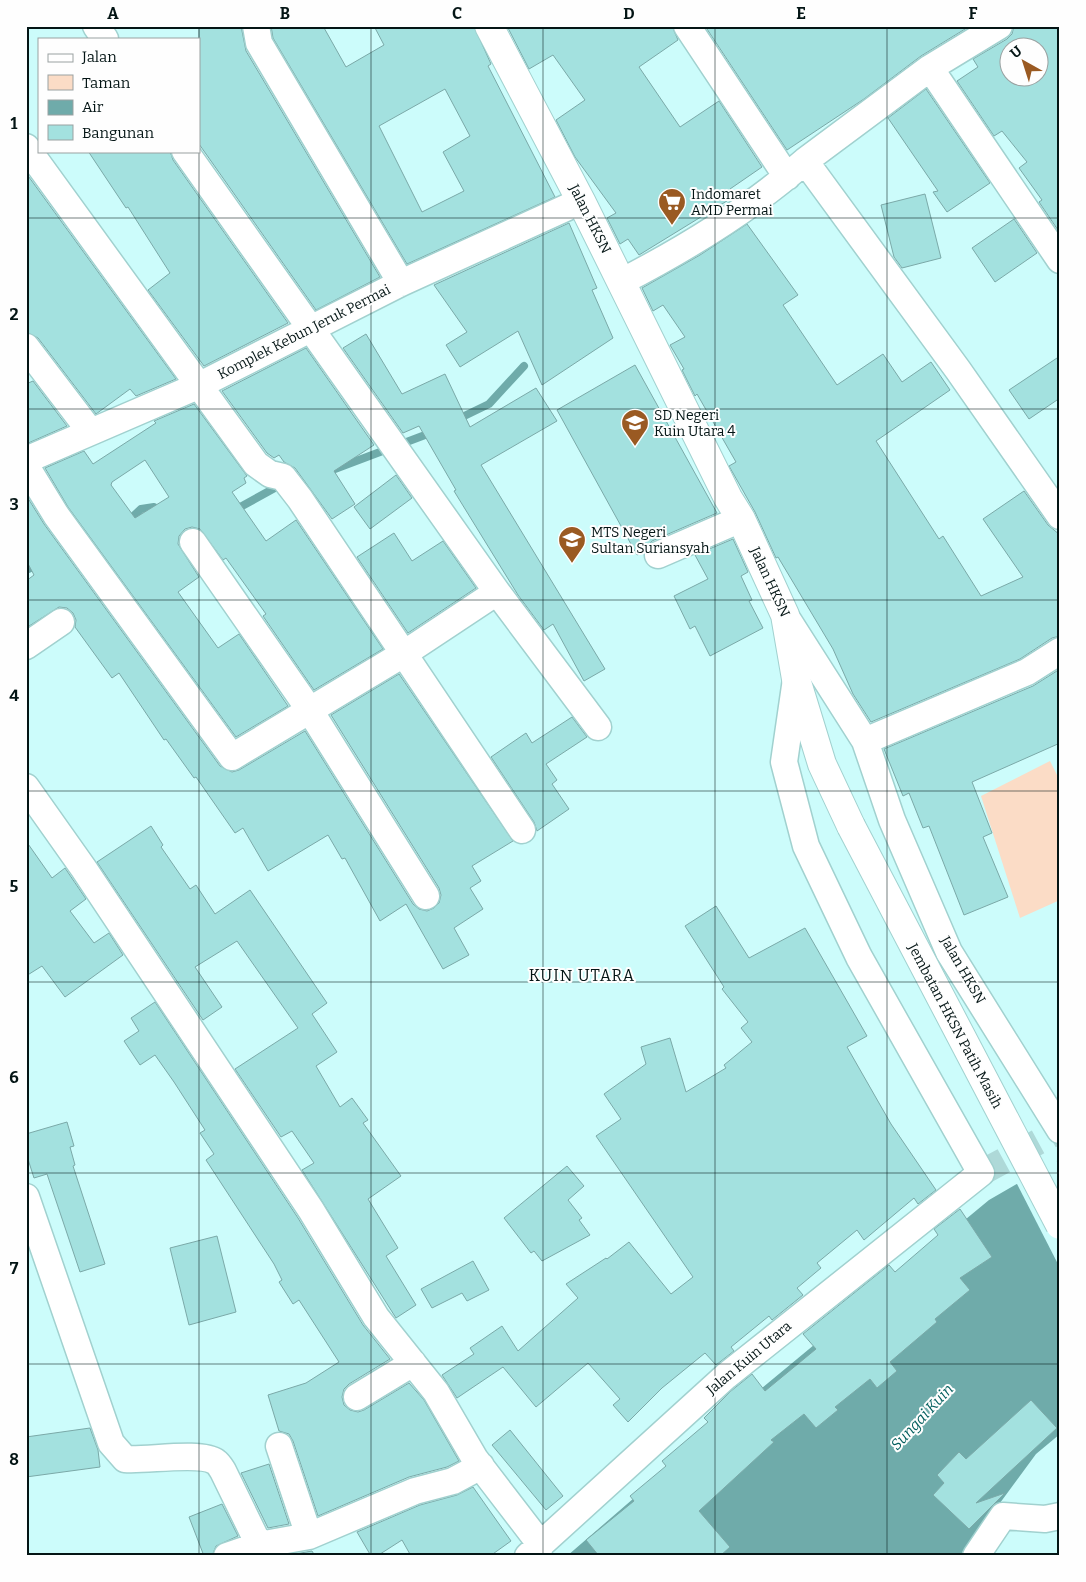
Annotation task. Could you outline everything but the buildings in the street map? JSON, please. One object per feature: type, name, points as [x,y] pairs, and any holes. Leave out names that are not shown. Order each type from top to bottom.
[{"type":"main road","name":"Jalan HKSN","points":[[489,26],[581,201],[724,490],[741,519],[785,615]]},
{"type":"main road","name":"Jembatan HKSN Patih Masih","points":[[785,615],[796,679],[822,764],[850,826],[1060,1225]]},
{"type":"street","points":[[96,26],[104,38]]},
{"type":"street","points":[[256,26],[259,43],[401,283]]},
{"type":"street","points":[[688,26],[796,169],[958,370],[1060,516]]},
{"type":"street","points":[[621,282],[706,233],[796,169],[930,68],[999,26]]},
{"type":"street","points":[[930,68],[1060,260]]},
{"type":"street","points":[[26,147],[256,464],[270,474],[286,481],[405,653],[522,830]]},
{"type":"street","points":[[186,152],[497,592],[598,727]]},
{"type":"street","name":"Komplek Kebun Jeruk Permai","points":[[26,460],[200,385],[312,330],[401,283],[581,201]]},
{"type":"street","points":[[26,347],[90,431]]},
{"type":"street","points":[[26,466],[56,515],[232,757],[405,653],[497,592]]},
{"type":"street","points":[[658,555],[741,519]]},
{"type":"street","points":[[194,542],[309,709],[426,896]]},
{"type":"street","name":"Jalan HKSN","points":[[785,615],[865,741],[892,820],[949,952],[1060,1130]]},
{"type":"street","points":[[26,646],[61,622]]},
{"type":"street","points":[[865,741],[1027,672],[1060,652]]},
{"type":"street","name":"Jalan Kuin Utara","points":[[535,1550],[726,1376],[981,1173],[859,957],[806,846],[784,762],[796,679]]},
{"type":"street","points":[[26,787],[89,877],[305,1201],[376,1317],[436,1392],[535,1550]]},
{"type":"street","points":[[28,1208],[111,1443],[125,1459],[143,1461],[191,1456],[215,1461],[223,1471],[259,1545]]},
{"type":"street","points":[[357,1397],[413,1363]]},
{"type":"street","points":[[279,1446],[309,1536]]},
{"type":"street","points":[[227,1556],[259,1545],[309,1536],[415,1491],[453,1481],[481,1466]]},
{"type":"street","points":[[976,1556],[1003,1516],[1045,1520],[1060,1516]]},
{"type":"green space","points":[[1050,761],[1060,781],[1060,900],[1020,918],[981,796]]},
{"type":"water","name":"Sungai Kuin","points":[[1060,1159],[1060,1434],[1036,1454],[961,1556],[567,1556],[745,1402],[989,1200]]},
{"type":"pier","points":[[1055,1158],[1060,1167],[1060,1268],[1016,1182]]},
{"type":"waterway","points":[[456,420],[489,404],[524,366]]},
{"type":"waterway","points":[[327,472],[433,432]]},
{"type":"waterway","points":[[233,511],[282,484]]},
{"type":"waterway","points":[[127,522],[141,509],[154,507],[161,512]]},
{"type":"waterway","points":[[26,570],[39,564]]},
{"type":"tunnel","points":[[981,1173],[1060,1130]]},
{"type":"place","name":"Indomaret AMD Permai","points":[[672,226]]},
{"type":"place","name":"SD Negeri Kuin Utara 4","points":[[635,447]]},
{"type":"place","name":"MTS Negeri Sultan Suriansyah","points":[[572,564]]},
{"type":"district","name":"KUIN UTARA","points":[[582,975]]}]
